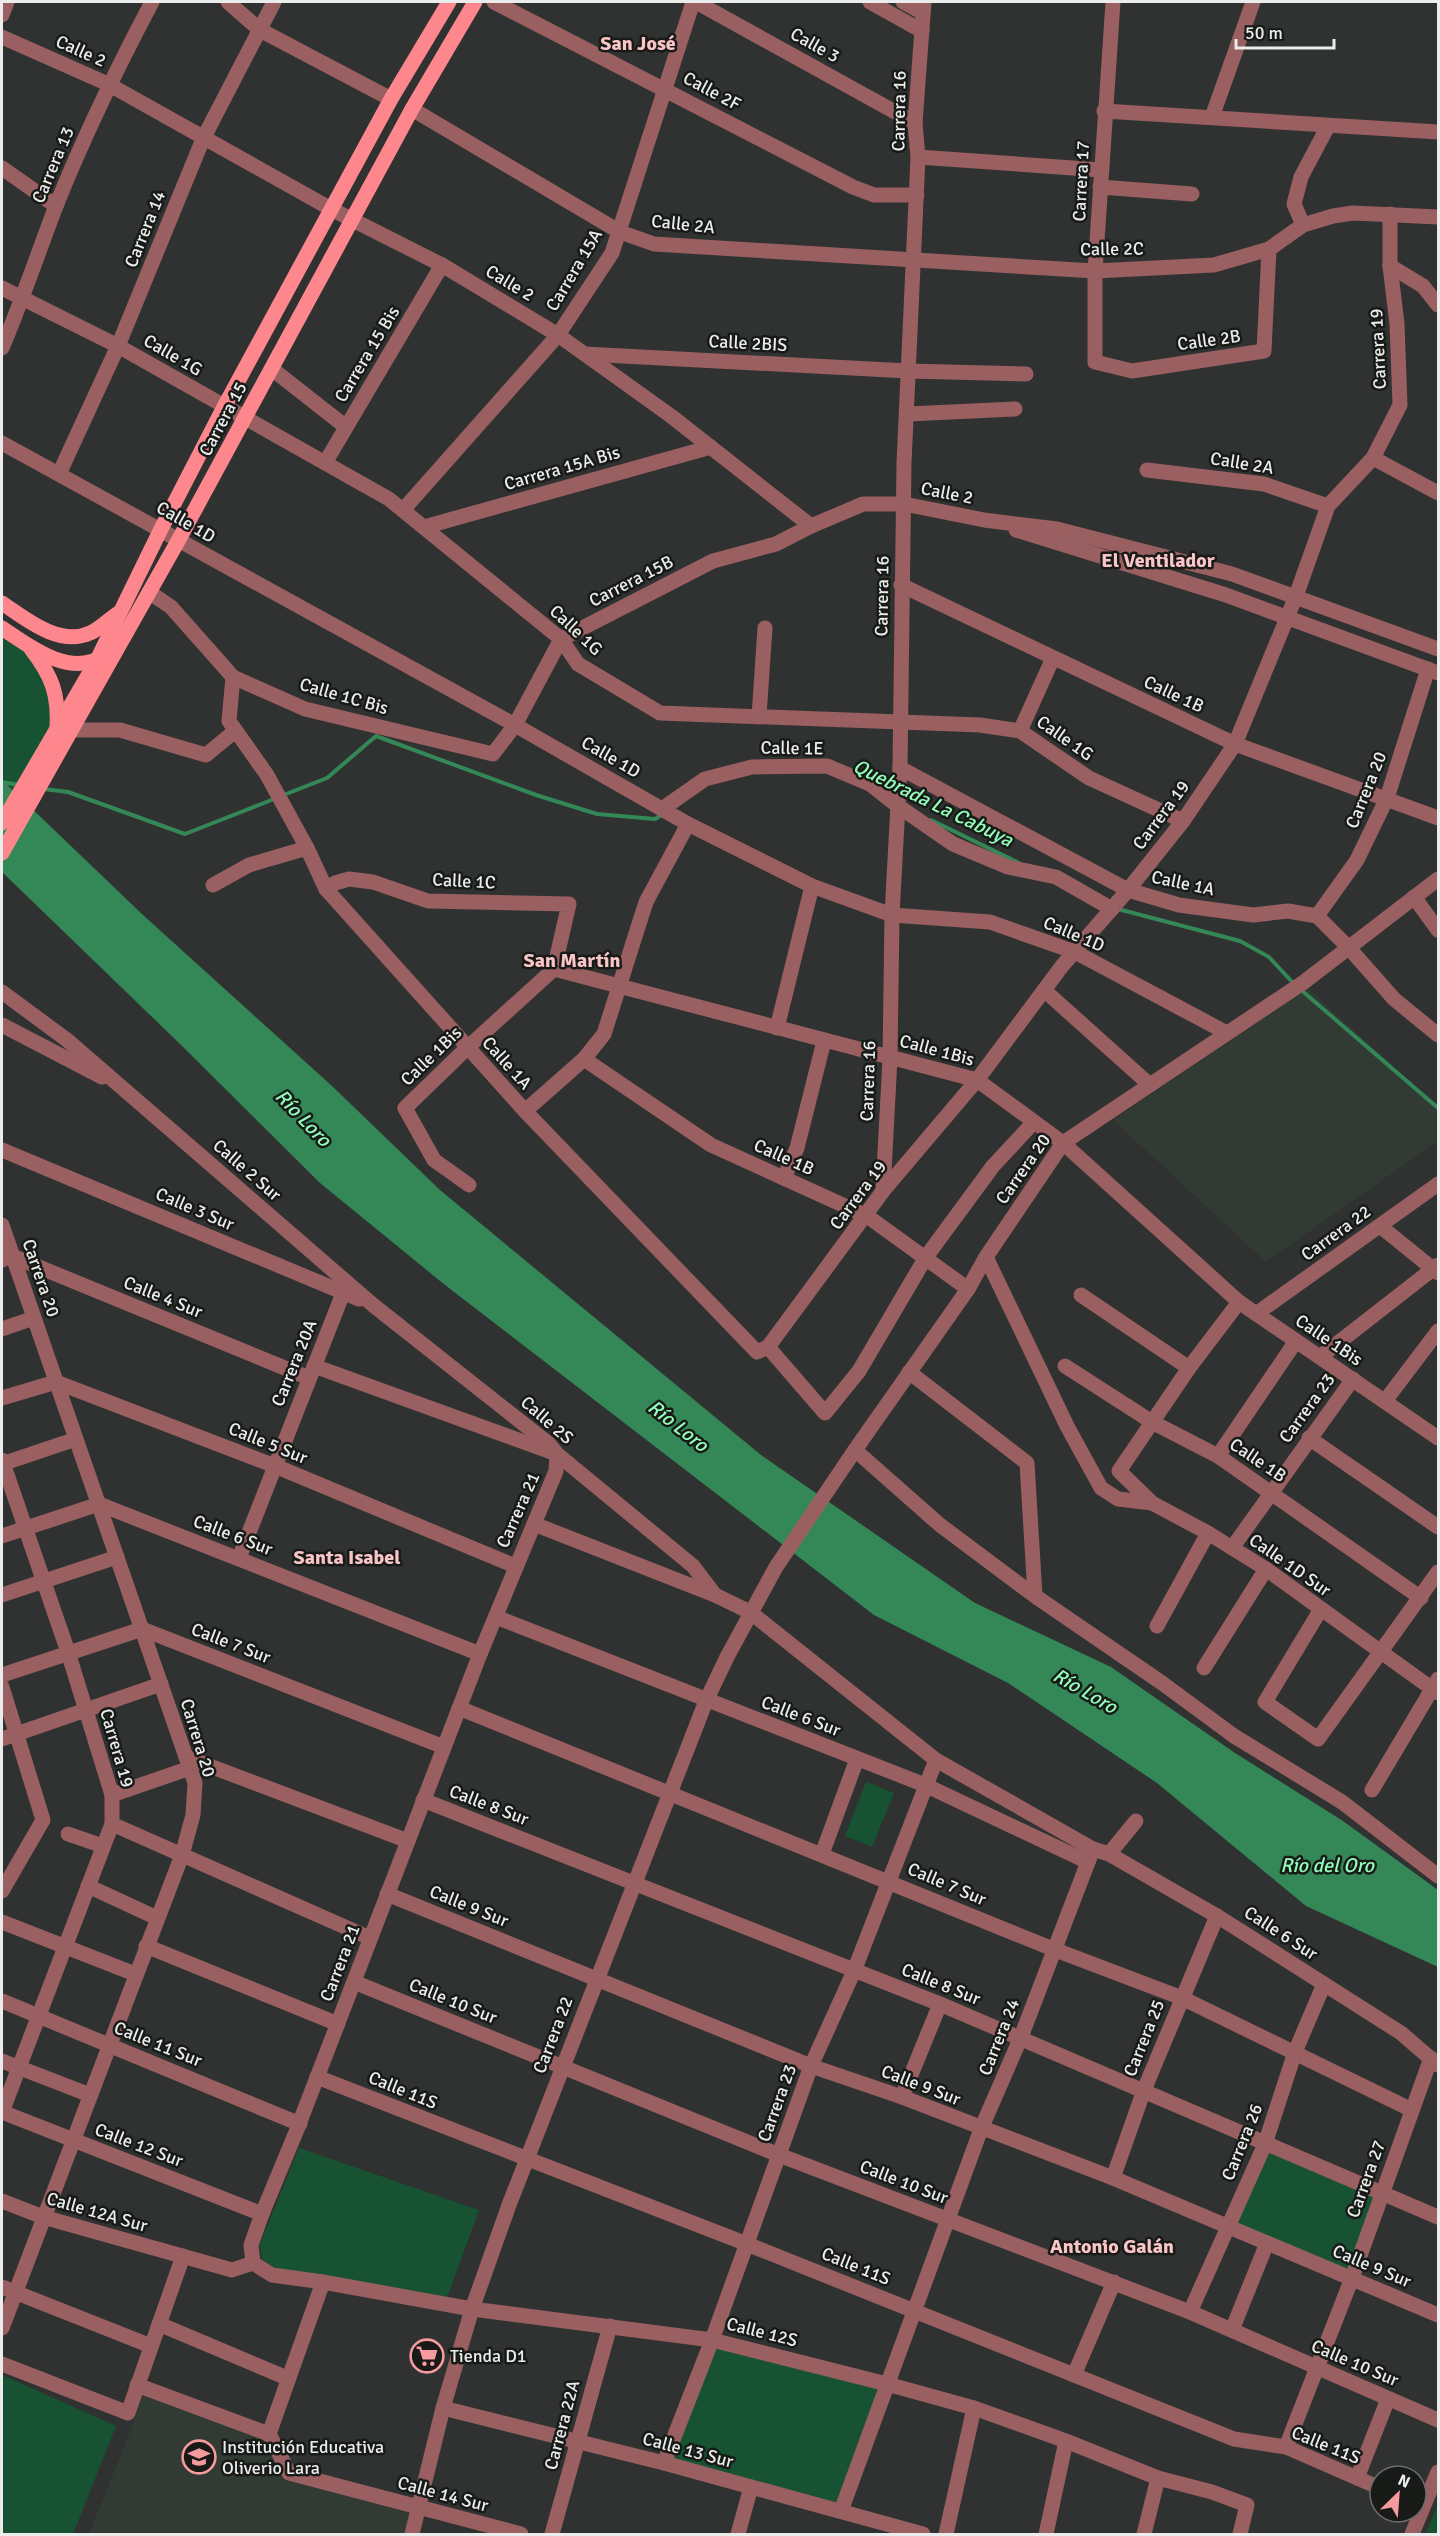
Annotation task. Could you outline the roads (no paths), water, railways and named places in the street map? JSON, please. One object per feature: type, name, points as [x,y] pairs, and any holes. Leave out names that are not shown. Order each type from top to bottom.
[{"type":"main road","name":"Carrera 15","points":[[2,853],[61,736],[119,612],[224,406],[333,210],[391,99],[449,2]]},
{"type":"main road","name":"Carrera 15","points":[[2,824],[117,648],[178,541],[412,109],[475,2]]},
{"type":"main road","points":[[2,603],[38,627],[69,637],[92,632],[119,612]]},
{"type":"main road","points":[[2,628],[29,647],[57,660],[78,663],[97,660],[117,648]]},
{"type":"main road","points":[[29,647],[53,683],[61,736]]},
{"type":"street","points":[[2,15],[7,2]]},
{"type":"street","name":"Carrera 13","points":[[2,348],[23,298],[56,206],[108,84],[152,2]]},
{"type":"street","points":[[228,2],[260,30],[391,99]]},
{"type":"street","name":"Carrera 14","points":[[59,474],[118,346],[203,139],[274,2]]},
{"type":"street","name":"Calle 2F","points":[[494,2],[665,88],[853,187],[874,195],[917,195]]},
{"type":"street","name":"Carrera 15A","points":[[403,510],[558,334],[612,253],[694,2]]},
{"type":"street","name":"Calle 3","points":[[694,2],[915,123]]},
{"type":"street","points":[[870,2],[922,31]]},
{"type":"street","points":[[903,2],[924,7]]},
{"type":"street","name":"Carrera 17","points":[[1095,362],[1095,271],[1113,2]]},
{"type":"street","points":[[1212,117],[1253,2]]},
{"type":"street","name":"Carrera 16","points":[[883,1191],[890,1058],[892,915],[900,768],[904,463],[918,157],[915,123],[924,7]]},
{"type":"street","name":"Calle 2","points":[[2,37],[108,84],[333,210],[442,265],[558,334],[711,447],[811,526],[863,504],[904,504],[984,520],[1057,529],[1232,574],[1438,646]]},
{"type":"street","name":"Calle 2A","points":[[412,109],[620,232],[654,244],[913,258]]},
{"type":"street","points":[[1104,111],[1438,132]]},
{"type":"street","points":[[1328,126],[1300,177],[1294,204],[1303,225],[1353,213],[1438,217]]},
{"type":"street","points":[[918,157],[1101,170]]},
{"type":"street","points":[[2,168],[56,206]]},
{"type":"street","points":[[1100,187],[1192,194]]},
{"type":"street","name":"Carrera 19","points":[[762,1349],[867,1216],[883,1191],[977,1080],[1074,952],[1183,821],[1235,744],[1296,596],[1328,506],[1373,458],[1400,405],[1397,324],[1390,266],[1390,214]]},
{"type":"street","name":"Calle 2C","points":[[913,258],[1095,271],[1214,265],[1269,249],[1303,225]]},
{"type":"street","name":"Calle 2B","points":[[1095,362],[1132,370],[1264,351],[1269,249]]},
{"type":"street","name":"Carrera 15 Bis","points":[[325,463],[442,265]]},
{"type":"street","points":[[1390,266],[1423,286],[1438,305]]},
{"type":"street","name":"Calle 1G","points":[[2,288],[118,346],[389,499],[561,639],[578,664],[660,713],[980,724],[1020,731],[1089,778],[1183,821]]},
{"type":"street","name":"Calle 2BIS","points":[[585,354],[908,371]]},
{"type":"street","points":[[272,369],[346,427]]},
{"type":"street","points":[[908,371],[1026,374]]},
{"type":"street","points":[[908,414],[1015,409]]},
{"type":"street","name":"Calle 1D","points":[[2,443],[515,725],[688,824],[812,886],[892,915],[990,922],[1074,952],[1227,1033]]},
{"type":"street","name":"Carrera 15A Bis","points":[[424,527],[711,447]]},
{"type":"street","points":[[1373,458],[1438,493]]},
{"type":"street","name":"Calle 2A","points":[[1147,470],[1264,484],[1328,506]]},
{"type":"street","name":"Calle 2","points":[[984,520],[1288,616],[1433,671]]},
{"type":"street","name":"Carrera 15B","points":[[561,639],[713,561],[776,544],[811,526]]},
{"type":"street","name":"Calle 1B","points":[[901,585],[1235,744],[1438,818]]},
{"type":"street","name":"Calle 1C Bis","points":[[149,592],[171,607],[233,676],[305,709],[493,754],[515,725]]},
{"type":"street","points":[[759,716],[765,628]]},
{"type":"street","points":[[515,725],[561,639]]},
{"type":"street","points":[[1020,731],[1053,658]]},
{"type":"street","name":"Carrera 20","points":[[1317,916],[1357,860],[1388,798],[1433,671]]},
{"type":"street","name":"Calle 1A","points":[[233,676],[229,721],[275,789],[308,848],[326,889],[525,1111],[825,1413]]},
{"type":"street","points":[[61,736],[120,730],[206,754],[236,731]]},
{"type":"street","name":"Calle 1E","points":[[662,809],[705,779],[752,767],[827,766],[870,784],[953,844],[1008,867],[1056,878],[1117,903]]},
{"type":"street","name":"Calle 1A","points":[[900,768],[1117,903],[1179,905],[1253,915],[1288,911],[1317,916]]},
{"type":"street","points":[[525,1111],[584,1059],[604,1034],[646,902],[688,824]]},
{"type":"street","points":[[213,885],[249,865],[308,848]]},
{"type":"street","name":"Calle 1C","points":[[326,889],[335,883],[349,879],[372,882],[428,901],[569,904],[554,969]]},
{"type":"street","name":"Carrera 20","points":[[776,1567],[968,1289],[986,1257],[1063,1143],[1304,982],[1438,879]]},
{"type":"street","points":[[777,1029],[812,886]]},
{"type":"street","points":[[1414,897],[1438,930]]},
{"type":"street","points":[[1317,916],[1394,999],[1438,1035]]},
{"type":"street","name":"Calle 1Bis","points":[[469,1185],[434,1160],[405,1108],[554,969],[977,1080],[1063,1143],[1239,1302],[1438,1438]]},
{"type":"street","points":[[1044,990],[1150,1085]]},
{"type":"street","name":"Calle 2 Sur","points":[[2,992],[67,1040],[121,1086],[345,1288]]},
{"type":"street","name":"Calle 2 Sur","points":[[2,1025],[60,1057],[121,1086]]},
{"type":"street","points":[[784,1178],[797,1148],[824,1041]]},
{"type":"street","name":"Calle 1B","points":[[584,1059],[711,1145],[867,1216],[968,1289]]},
{"type":"street","name":"Carrera 20","points":[[825,1413],[859,1371],[926,1257],[993,1166],[1034,1122]]},
{"type":"street","name":"Calle 3 Sur","points":[[2,1150],[345,1288]]},
{"type":"street","name":"Carrera 22","points":[[1256,1314],[1438,1184]]},
{"type":"street","name":"Carrera 20","points":[[2,1225],[7,1258],[34,1318],[195,1783],[193,1815],[182,1855],[44,2217],[8,2289],[2,2328]]},
{"type":"street","points":[[1380,1226],[1436,1269]]},
{"type":"street","points":[[986,1257],[1067,1426],[1101,1488],[1118,1499],[1152,1503]]},
{"type":"street","name":"Calle 4 Sur","points":[[7,1258],[312,1372],[557,1454]]},
{"type":"street","name":"Carrera 23","points":[[1320,1357],[1436,1269]]},
{"type":"street","name":"Calle 2S","points":[[345,1288],[373,1305],[549,1444],[557,1454],[693,1566],[715,1595]]},
{"type":"street","name":"Carrera 20A","points":[[239,1558],[345,1288]]},
{"type":"street","points":[[1081,1295],[1189,1368]]},
{"type":"street","points":[[1152,1422],[1239,1302]]},
{"type":"street","points":[[2,1329],[34,1318]]},
{"type":"street","points":[[1385,1401],[1438,1331]]},
{"type":"street","points":[[1218,1456],[1296,1341]]},
{"type":"street","name":"Calle 1B","points":[[1065,1366],[1152,1422],[1218,1456],[1421,1598]]},
{"type":"street","points":[[909,1372],[1027,1463],[1035,1596]]},
{"type":"street","name":"Carrera 23","points":[[1232,1548],[1353,1379]]},
{"type":"street","points":[[2,1398],[56,1382]]},
{"type":"street","name":"Calle 5 Sur","points":[[56,1382],[275,1466],[515,1566]]},
{"type":"street","name":"Calle 1D Sur","points":[[1152,1422],[1119,1471],[1152,1503],[1208,1533],[1266,1569],[1381,1654],[1436,1687]]},
{"type":"street","points":[[1309,1438],[1438,1527]]},
{"type":"street","points":[[2,1463],[76,1439]]},
{"type":"street","points":[[855,1450],[940,1525],[1035,1596],[1162,1683],[1234,1737],[1342,1802],[1438,1876]]},
{"type":"street","name":"Carrera 21","points":[[253,2263],[251,2245],[262,2214],[300,2124],[480,1654],[556,1471],[557,1454]]},
{"type":"street","name":"Carrera 19","points":[[2,1463],[68,1652],[112,1795],[112,1824],[2,2112]]},
{"type":"street","points":[[2,1536],[99,1504]]},
{"type":"street","name":"Calle 6 Sur","points":[[99,1504],[480,1654]]},
{"type":"street","points":[[534,1524],[715,1595],[750,1612],[936,1760],[1091,1855]]},
{"type":"street","points":[[1157,1626],[1208,1533]]},
{"type":"street","points":[[2,1595],[117,1557]]},
{"type":"street","name":"Carrera 22","points":[[412,2535],[443,2408],[472,2309],[509,2205],[706,1701],[750,1612],[776,1567]]},
{"type":"street","points":[[1204,1668],[1266,1569]]},
{"type":"street","points":[[1321,1609],[1264,1702],[1318,1739],[1438,1572]]},
{"type":"street","name":"Calle 6 Sur","points":[[496,1617],[925,1785],[1091,1855],[1109,1854],[1217,1916],[1401,2033],[1435,2061]]},
{"type":"street","points":[[2,1675],[142,1629]]},
{"type":"street","name":"Calle 7 Sur","points":[[142,1629],[444,1747]]},
{"type":"street","points":[[9,1736],[160,1684]]},
{"type":"street","points":[[2,1687],[9,1736],[43,1820],[2,1891]]},
{"type":"street","points":[[1372,1790],[1436,1687]]},
{"type":"street","name":"Calle 7 Sur","points":[[459,1708],[1053,1949],[1182,1998],[1412,2110]]},
{"type":"street","points":[[822,1854],[856,1759]]},
{"type":"street","name":"Carrera 23","points":[[664,2463],[712,2340],[812,2066],[854,1971],[887,1880],[936,1760]]},
{"type":"street","points":[[112,1795],[188,1762],[408,1841]]},
{"type":"street","name":"Calle 8 Sur","points":[[423,1800],[635,1882],[1021,2037],[1264,2144],[1438,2217]]},
{"type":"street","points":[[1109,1854],[1136,1821]]},
{"type":"street","points":[[112,1824],[370,1938]]},
{"type":"street","points":[[68,1834],[103,1846]]},
{"type":"street","name":"Carrera 24","points":[[841,2511],[981,2129],[1021,2037],[1091,1855]]},
{"type":"street","points":[[88,1886],[157,1918]]},
{"type":"street","name":"Calle 9 Sur","points":[[387,1894],[812,2066],[902,2097],[1113,2178],[1438,2315]]},
{"type":"street","name":"Carrera 25","points":[[1113,2178],[1144,2090],[1217,1916]]},
{"type":"street","points":[[2,1922],[135,1974]]},
{"type":"street","points":[[146,1946],[338,2024]]},
{"type":"street","name":"Calle 10 Sur","points":[[354,1982],[779,2155],[1190,2312],[1438,2420]]},
{"type":"street","name":"Carrera 26","points":[[1190,2312],[1264,2144],[1295,2052],[1324,1984]]},
{"type":"street","name":"Calle 11 Sur","points":[[2,2001],[300,2124]]},
{"type":"street","points":[[902,2097],[940,2004]]},
{"type":"street","points":[[2,2061],[90,2095]]},
{"type":"street","name":"Carrera 27","points":[[1286,2447],[1352,2278],[1412,2110],[1435,2061]]},
{"type":"street","name":"Calle 11S","points":[[317,2077],[747,2244],[1234,2439],[1286,2447],[1368,2483]]},
{"type":"street","name":"Calle 12 Sur","points":[[2,2112],[262,2214]]},
{"type":"street","name":"Calle 12A Sur","points":[[2,2201],[44,2217],[183,2256]]},
{"type":"street","points":[[1232,2330],[1267,2243]]},
{"type":"street","points":[[2,2364],[128,2413],[183,2256],[232,2270],[253,2263]]},
{"type":"street","name":"Calle 12S","points":[[253,2263],[272,2275],[472,2309],[712,2340],[887,2384],[974,2408],[1066,2441],[1158,2478],[1212,2492],[1247,2505],[1244,2533]]},
{"type":"street","points":[[137,2385],[269,2434],[323,2282]]},
{"type":"street","points":[[1074,2375],[1114,2282]]},
{"type":"street","points":[[8,2289],[151,2346]]},
{"type":"street","points":[[159,2324],[287,2378]]},
{"type":"street","name":"Carrera 22A","points":[[552,2535],[610,2326]]},
{"type":"street","points":[[1357,2478],[1388,2399]]},
{"type":"street","name":"Calle 13 Sur","points":[[443,2408],[664,2463],[923,2535]]},
{"type":"street","points":[[946,2535],[974,2408]]},
{"type":"street","name":"Calle 14 Sur","points":[[269,2434],[289,2473],[522,2535]]},
{"type":"street","points":[[1046,2535],[1066,2441]]},
{"type":"street","points":[[1144,2535],[1158,2478]]},
{"type":"street","points":[[738,2535],[751,2487]]},
{"type":"water","name":"Río del Oro","points":[[2,780],[143,915],[332,1086],[440,1190],[761,1455],[975,1603],[1111,1667],[1235,1753],[1343,1821],[1438,1890],[1438,1967],[1306,1906],[1157,1783],[1008,1683],[874,1615],[445,1285],[320,1183],[2,872]]},
{"type":"waterway","name":"Quebrada La Cabuya","points":[[281,796],[327,778],[376,736],[536,795],[597,814],[655,819],[663,814]]},
{"type":"waterway","name":"Quebrada La Cabuya","points":[[2,782],[19,785]]},
{"type":"waterway","name":"Quebrada La Cabuya","points":[[44,789],[68,792],[185,834],[274,799]]},
{"type":"waterway","name":"Quebrada La Cabuya","points":[[931,820],[1019,863]]},
{"type":"waterway","name":"Quebrada La Cabuya","points":[[1118,909],[1240,941],[1269,957],[1294,984]]},
{"type":"waterway","name":"Quebrada La Cabuya","points":[[1300,989],[1438,1108]]},
{"type":"place","name":"Tienda D1","points":[[427,2356]]},
{"type":"place","name":"Institución Educativa Oliverio Lara","points":[[199,2457]]},
{"type":"district","name":"San José","points":[[638,43]]},
{"type":"district","name":"El Ventilador","points":[[1158,560]]},
{"type":"district","name":"San Martín","points":[[572,960]]},
{"type":"district","name":"Santa Isabel","points":[[347,1557]]},
{"type":"district","name":"Antonio Galán","points":[[1112,2246]]},
{"type":"water label","name":"Río Loro","points":[[303,1118]]},
{"type":"water label","name":"Río Loro","points":[[678,1426]]},
{"type":"water label","name":"Río Loro","points":[[1085,1691]]}]
